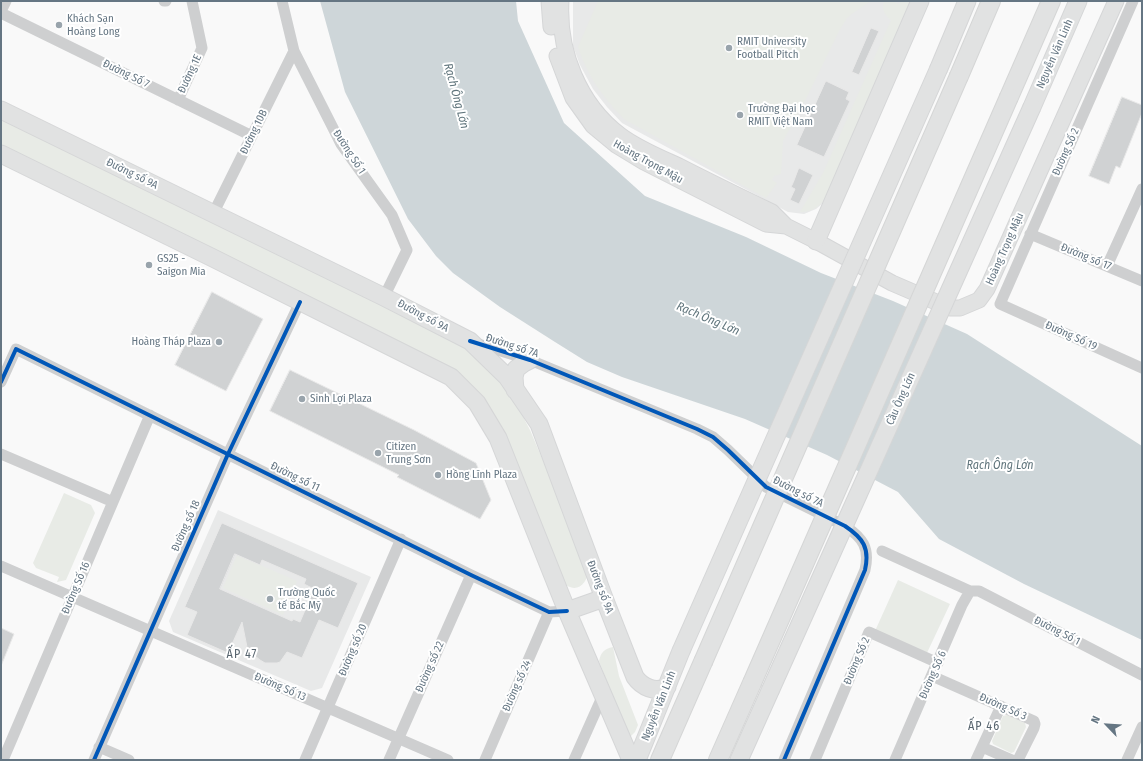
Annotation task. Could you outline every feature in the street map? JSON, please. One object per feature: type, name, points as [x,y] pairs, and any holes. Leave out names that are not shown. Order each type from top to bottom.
[{"type":"highway","name":"Nguyễn Văn Linh","points":[[660,760],[991,1]]},
{"type":"highway","name":"Cầu Ông Lớn","points":[[718,760],[1050,1]]},
{"type":"main road","name":"Hoàng Trọng Mậu","points":[[549,1],[553,42],[558,61],[573,98],[593,126],[616,146],[752,218],[766,224],[786,226]]},
{"type":"main road","name":"Hoàng Trọng Mậu","points":[[560,1],[562,39],[567,58],[584,96],[603,120],[620,135],[636,145],[772,212],[786,226],[892,283],[950,308],[960,308],[979,300],[987,289],[1116,1]]},
{"type":"main road","points":[[816,241],[920,1]]},
{"type":"main road","name":"Nguyễn Văn Linh","points":[[638,760],[681,651],[939,68],[967,1]]},
{"type":"main road","name":"Nguyễn Văn Linh","points":[[1032,107],[1078,1]]},
{"type":"main road","name":"Cầu Ông Lớn","points":[[739,760],[1032,107]]},
{"type":"main road","name":"Đường số 9A","points":[[1,110],[384,296],[470,341],[507,377],[539,424],[604,598],[635,676],[639,682],[647,688],[655,690],[666,687]]},
{"type":"main road","points":[[1,154],[451,377],[477,403],[498,438],[567,611],[631,760]]},
{"type":"main road","points":[[515,390],[514,376],[516,369],[530,360]]},
{"type":"main road","points":[[567,611],[604,598]]},
{"type":"street","points":[[1,12],[6,1]]},
{"type":"street","name":"Đường 1E","points":[[178,100],[202,48],[192,1]]},
{"type":"street","name":"Đường Số 1","points":[[282,1],[294,51],[341,144],[392,214],[407,250],[384,296]]},
{"type":"street","name":"Đường Số 2","points":[[1000,304],[1133,1]]},
{"type":"street","name":"Đường Số 7","points":[[1,12],[252,136]]},
{"type":"street","name":"Đường 10B","points":[[213,214],[294,51]]},
{"type":"street","points":[[1107,266],[1142,189]]},
{"type":"street","name":"Đường số 17","points":[[1030,234],[1142,281]]},
{"type":"street","name":"Đường số 18","points":[[94,760],[228,454],[300,302]]},
{"type":"street","name":"Đường Số 19","points":[[1000,304],[1142,368]]},
{"type":"street","name":"Đường số 7A","points":[[470,341],[530,360],[713,437],[766,487],[845,526],[862,540],[868,560],[864,575],[784,760]]},
{"type":"street","name":"Đường số 11","points":[[1,382],[16,349],[471,575],[549,612],[567,611]]},
{"type":"street","name":"Đường Số 16","points":[[3,760],[150,415]]},
{"type":"street","points":[[1,454],[113,502]]},
{"type":"street","name":"Đường số 20","points":[[305,760],[401,539]]},
{"type":"street","name":"Đường Số 1","points":[[882,551],[970,591],[979,590],[1142,675]]},
{"type":"street","name":"Đường Số 13","points":[[1,566],[448,760]]},
{"type":"street","name":"Đường số 22","points":[[389,760],[471,575]]},
{"type":"street","name":"Đường Số 6","points":[[895,760],[962,605],[970,591]]},
{"type":"street","name":"Đường số 24","points":[[485,760],[549,612]]},
{"type":"street","name":"Đường Số 2","points":[[814,760],[869,632],[938,663]]},
{"type":"street","name":"Đường Số 3","points":[[932,676],[1034,721],[1035,724],[1018,760]]},
{"type":"street","points":[[574,760],[603,695]]},
{"type":"street","points":[[976,760],[1001,706]]},
{"type":"street","points":[[1127,760],[1142,727]]},
{"type":"street","points":[[99,747],[129,760]]},
{"type":"street","points":[[982,747],[1012,760]]},
{"type":"shaded area","name":"Trường Đại học RMIT Việt Nam","points":[[573,1],[914,1],[827,200],[816,209],[804,214],[788,212],[622,123],[593,89],[580,65],[573,46]]},
{"type":"shaded area","name":"Trường Đại học RMIT Việt Nam","points":[[598,1],[871,1],[847,18],[839,31],[807,97],[783,141],[781,174],[774,176],[772,180],[777,183],[766,198],[624,119],[609,103],[591,77],[578,47]]},
{"type":"shaded area","points":[[884,1],[893,1],[899,4],[901,1],[913,1],[826,199],[811,210],[800,212],[823,173],[891,20],[884,12]]},
{"type":"shaded area","points":[[1,114],[466,347],[486,365],[504,386],[518,407],[530,430],[589,569],[586,580],[583,584],[576,588],[572,588],[562,582],[477,396],[1,148]]},
{"type":"shaded area","points":[[64,493],[91,505],[95,513],[66,580],[57,582],[59,577],[36,568],[33,563]]},
{"type":"shaded area","name":"Trường Quốc tế Bắc Mỹ","points":[[218,510],[371,577],[322,688],[311,691],[173,632],[169,621]]},
{"type":"shaded area","points":[[237,555],[297,581],[283,615],[223,588]]},
{"type":"shaded area","points":[[898,580],[950,604],[926,655],[875,631]]},
{"type":"shaded area","points":[[613,647],[619,676],[638,725],[635,732],[631,736],[627,735],[599,661],[603,651]]},
{"type":"shaded area","points":[[1007,715],[1025,723],[1026,727],[1014,752],[1011,753],[993,744],[992,741],[1003,716]]},
{"type":"water","name":"Rạch Ông Lớn","points":[[320,1],[516,1],[518,21],[564,123],[645,196],[746,237],[821,273],[893,301],[967,334],[1142,446],[1142,640],[1024,584],[939,539],[898,492],[827,455],[745,419],[622,377],[587,362],[500,307],[453,273],[436,256],[408,219],[345,92]]},
{"type":"building","points":[[871,28],[879,31],[859,75],[852,72]]},
{"type":"building","points":[[826,81],[849,92],[846,99],[850,101],[824,157],[797,145]]},
{"type":"building","points":[[1122,97],[1142,105],[1142,113],[1120,168],[1116,166],[1109,184],[1089,176]]},
{"type":"building","points":[[799,168],[813,175],[799,204],[790,200],[795,189],[791,187]]},
{"type":"building","name":"Hoàng Tháp Plaza","points":[[212,292],[263,319],[226,391],[175,365]]},
{"type":"building","points":[[290,370],[414,430],[476,463],[491,500],[480,519],[397,477],[399,475],[270,411]]},
{"type":"building","points":[[222,523],[358,583],[338,628],[319,620],[302,658],[287,652],[280,662],[277,663],[265,663],[250,652],[247,647],[242,622],[228,653],[187,635],[197,612],[185,607]],"holes":[[[235,554],[260,565],[262,560],[306,579],[304,584],[314,589],[300,622],[293,619],[292,621],[220,589]]]},
{"type":"building","points":[[1,628],[14,634],[1,666]]},
{"type":"cycle path","points":[[94,760],[228,454],[300,302]]},
{"type":"cycle path","points":[[470,341],[530,360],[713,437],[766,487],[845,526],[861,539],[867,556],[865,570],[784,760]]},
{"type":"cycle path","points":[[1,382],[16,349],[471,575],[549,612],[567,611]]},
{"type":"place","name":"Khách Sạn Hoàng Long","points":[[59,25]]},
{"type":"place","name":"RMIT University Football Pitch","points":[[729,48]]},
{"type":"place","name":"Trường Đại học RMIT Việt Nam","points":[[740,115]]},
{"type":"place","name":"GS25 - Saigon Mia","points":[[149,265]]},
{"type":"place","name":"Hoàng Tháp Plaza","points":[[219,342]]},
{"type":"place","name":"Sinh Lợi Plaza","points":[[302,399]]},
{"type":"place","name":"Citizen Trung Sơn","points":[[378,453]]},
{"type":"place","name":"Hồng Lĩnh Plaza","points":[[438,475]]},
{"type":"place","name":"Trường Quốc tế Bắc Mỹ","points":[[270,599]]},
{"type":"district","name":"ẤP 47","points":[[242,655]]},
{"type":"district","name":"ẤP 46","points":[[984,727]]}]
